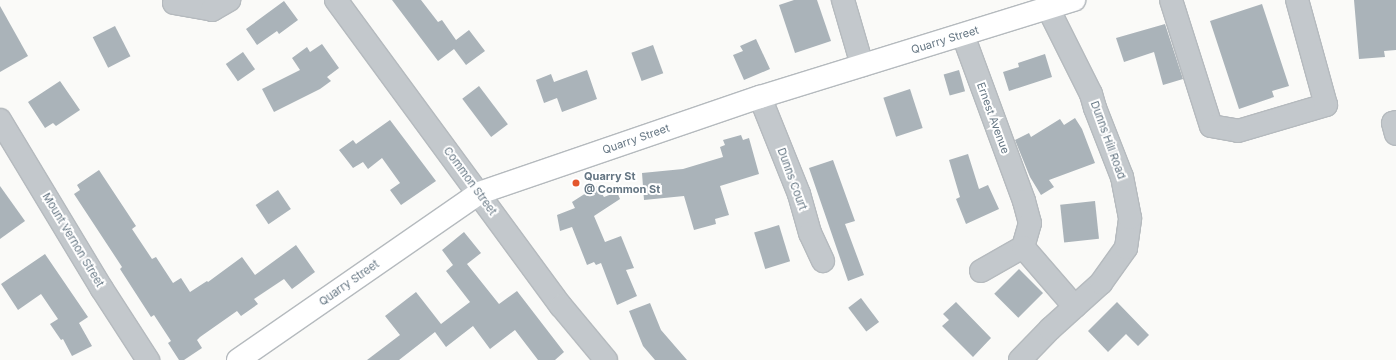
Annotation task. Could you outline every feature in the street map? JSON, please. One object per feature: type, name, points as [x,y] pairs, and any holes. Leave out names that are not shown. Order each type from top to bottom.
[{"type":"main road","name":"Quarry Street","points":[[238,360],[479,193],[760,97],[862,65],[963,36],[1074,0]]},
{"type":"street","points":[[174,3],[212,10],[229,0]]},
{"type":"street","name":"Common Street","points":[[336,0],[561,306],[606,360]]},
{"type":"street","points":[[843,0],[862,65]]},
{"type":"street","points":[[1171,0],[1211,126],[1238,131],[1326,105],[1297,0]]},
{"type":"street","name":"Dunns Hill Road","points":[[1020,360],[1101,283],[1126,248],[1130,218],[1122,177],[1091,94],[1048,8]]},
{"type":"street","name":"Ernest Avenue","points":[[963,36],[1024,201],[1030,223],[1023,247]]},
{"type":"street","name":"Dunns Court","points":[[760,97],[799,194],[810,233],[823,261]]},
{"type":"street","name":"Mount Vernon Street","points":[[0,120],[102,289],[148,360]]},
{"type":"street","points":[[1396,122],[1393,123],[1396,134]]},
{"type":"street","points":[[981,271],[1023,247],[1075,307]]},
{"type":"building","points":[[392,0],[421,0],[438,22],[442,20],[456,40],[469,30],[485,51],[466,65],[454,49],[438,61]]},
{"type":"building","points":[[794,0],[817,0],[831,41],[795,53],[779,5]]},
{"type":"building","points":[[1354,0],[1396,0],[1396,50],[1384,51],[1385,57],[1359,59]]},
{"type":"building","points":[[284,1],[298,20],[279,34],[277,31],[257,45],[246,29]]},
{"type":"building","points":[[1262,4],[1289,86],[1272,91],[1274,97],[1239,109],[1210,21]]},
{"type":"building","points":[[0,6],[28,56],[0,72]]},
{"type":"building","points":[[1165,24],[1183,79],[1163,85],[1154,52],[1124,62],[1116,38]]},
{"type":"building","points":[[115,26],[130,56],[108,68],[93,37]]},
{"type":"building","points":[[756,39],[770,69],[744,80],[733,55],[743,51],[740,46]]},
{"type":"building","points":[[322,44],[339,68],[327,77],[331,81],[320,89],[274,112],[262,89],[300,70],[292,58],[307,47],[310,52]]},
{"type":"building","points":[[653,45],[663,73],[642,81],[631,53]]},
{"type":"building","points":[[243,52],[255,69],[238,81],[226,64]]},
{"type":"building","points":[[1045,54],[1052,77],[1009,91],[1003,72],[1019,67],[1018,63]]},
{"type":"building","points":[[587,70],[597,99],[562,112],[557,98],[544,103],[536,80],[551,74],[554,82]]},
{"type":"building","points":[[959,70],[965,91],[950,96],[944,74]]},
{"type":"building","points":[[60,81],[80,110],[56,126],[53,123],[45,128],[28,102]]},
{"type":"building","points":[[479,86],[508,124],[491,137],[462,99]]},
{"type":"building","points":[[910,89],[923,128],[896,137],[883,98]]},
{"type":"building","points":[[1075,118],[1082,129],[1095,163],[1049,180],[1054,187],[1041,195],[1030,177],[1015,140],[1029,133],[1031,137],[1060,119],[1064,125]]},
{"type":"building","points":[[390,120],[436,181],[401,205],[390,190],[400,183],[382,158],[368,169],[363,162],[353,168],[339,150],[353,140],[356,144]]},
{"type":"building","points":[[741,135],[743,140],[749,138],[759,174],[720,186],[729,215],[715,219],[716,224],[694,230],[684,196],[644,200],[642,173],[683,169],[723,157],[720,147],[725,145],[723,140]]},
{"type":"building","points":[[968,154],[979,189],[988,185],[999,209],[966,224],[956,199],[960,197],[949,160]]},
{"type":"building","points":[[833,160],[855,221],[845,224],[864,275],[848,281],[809,168]]},
{"type":"building","points":[[99,170],[136,226],[132,229],[152,259],[156,257],[173,283],[181,278],[190,292],[207,281],[208,282],[242,257],[255,275],[296,245],[315,272],[292,289],[284,279],[254,299],[258,304],[241,316],[237,311],[200,337],[197,340],[202,348],[184,360],[179,360],[168,343],[171,341],[154,315],[151,317],[120,269],[122,267],[74,194],[80,190],[77,185]]},
{"type":"building","points":[[0,186],[25,221],[0,239]]},
{"type":"building","points":[[597,186],[604,197],[617,192],[620,199],[594,216],[605,242],[621,236],[634,268],[626,270],[637,296],[617,305],[601,263],[596,265],[594,262],[587,265],[572,227],[560,231],[557,215],[575,208],[572,202]]},
{"type":"building","points":[[278,190],[291,209],[268,224],[256,205]]},
{"type":"building","points":[[1095,201],[1099,239],[1064,242],[1060,205]]},
{"type":"building","points":[[779,225],[790,261],[765,269],[754,233]]},
{"type":"building","points":[[464,232],[481,253],[467,264],[499,304],[517,291],[564,352],[555,360],[538,360],[515,330],[490,349],[473,326],[446,347],[435,332],[399,360],[367,360],[400,335],[385,316],[416,292],[441,324],[470,302],[446,271],[453,265],[442,250]]},
{"type":"building","points":[[45,254],[88,317],[79,323],[92,346],[72,356],[63,339],[61,340],[50,324],[58,319],[41,294],[18,310],[1,284]]},
{"type":"building","points":[[1019,269],[1043,293],[1018,318],[994,294]]},
{"type":"building","points":[[861,298],[879,322],[866,332],[848,308]]},
{"type":"building","points":[[956,302],[991,338],[973,357],[942,326],[949,320],[943,314]]},
{"type":"building","points":[[1117,302],[1149,335],[1138,346],[1126,334],[1108,352],[1088,331]]},
{"type":"building","points":[[650,303],[661,330],[687,360],[655,360],[643,346],[629,311]]},
{"type":"place","name":"Quarry St @ Common St","points":[[576,183]]}]
